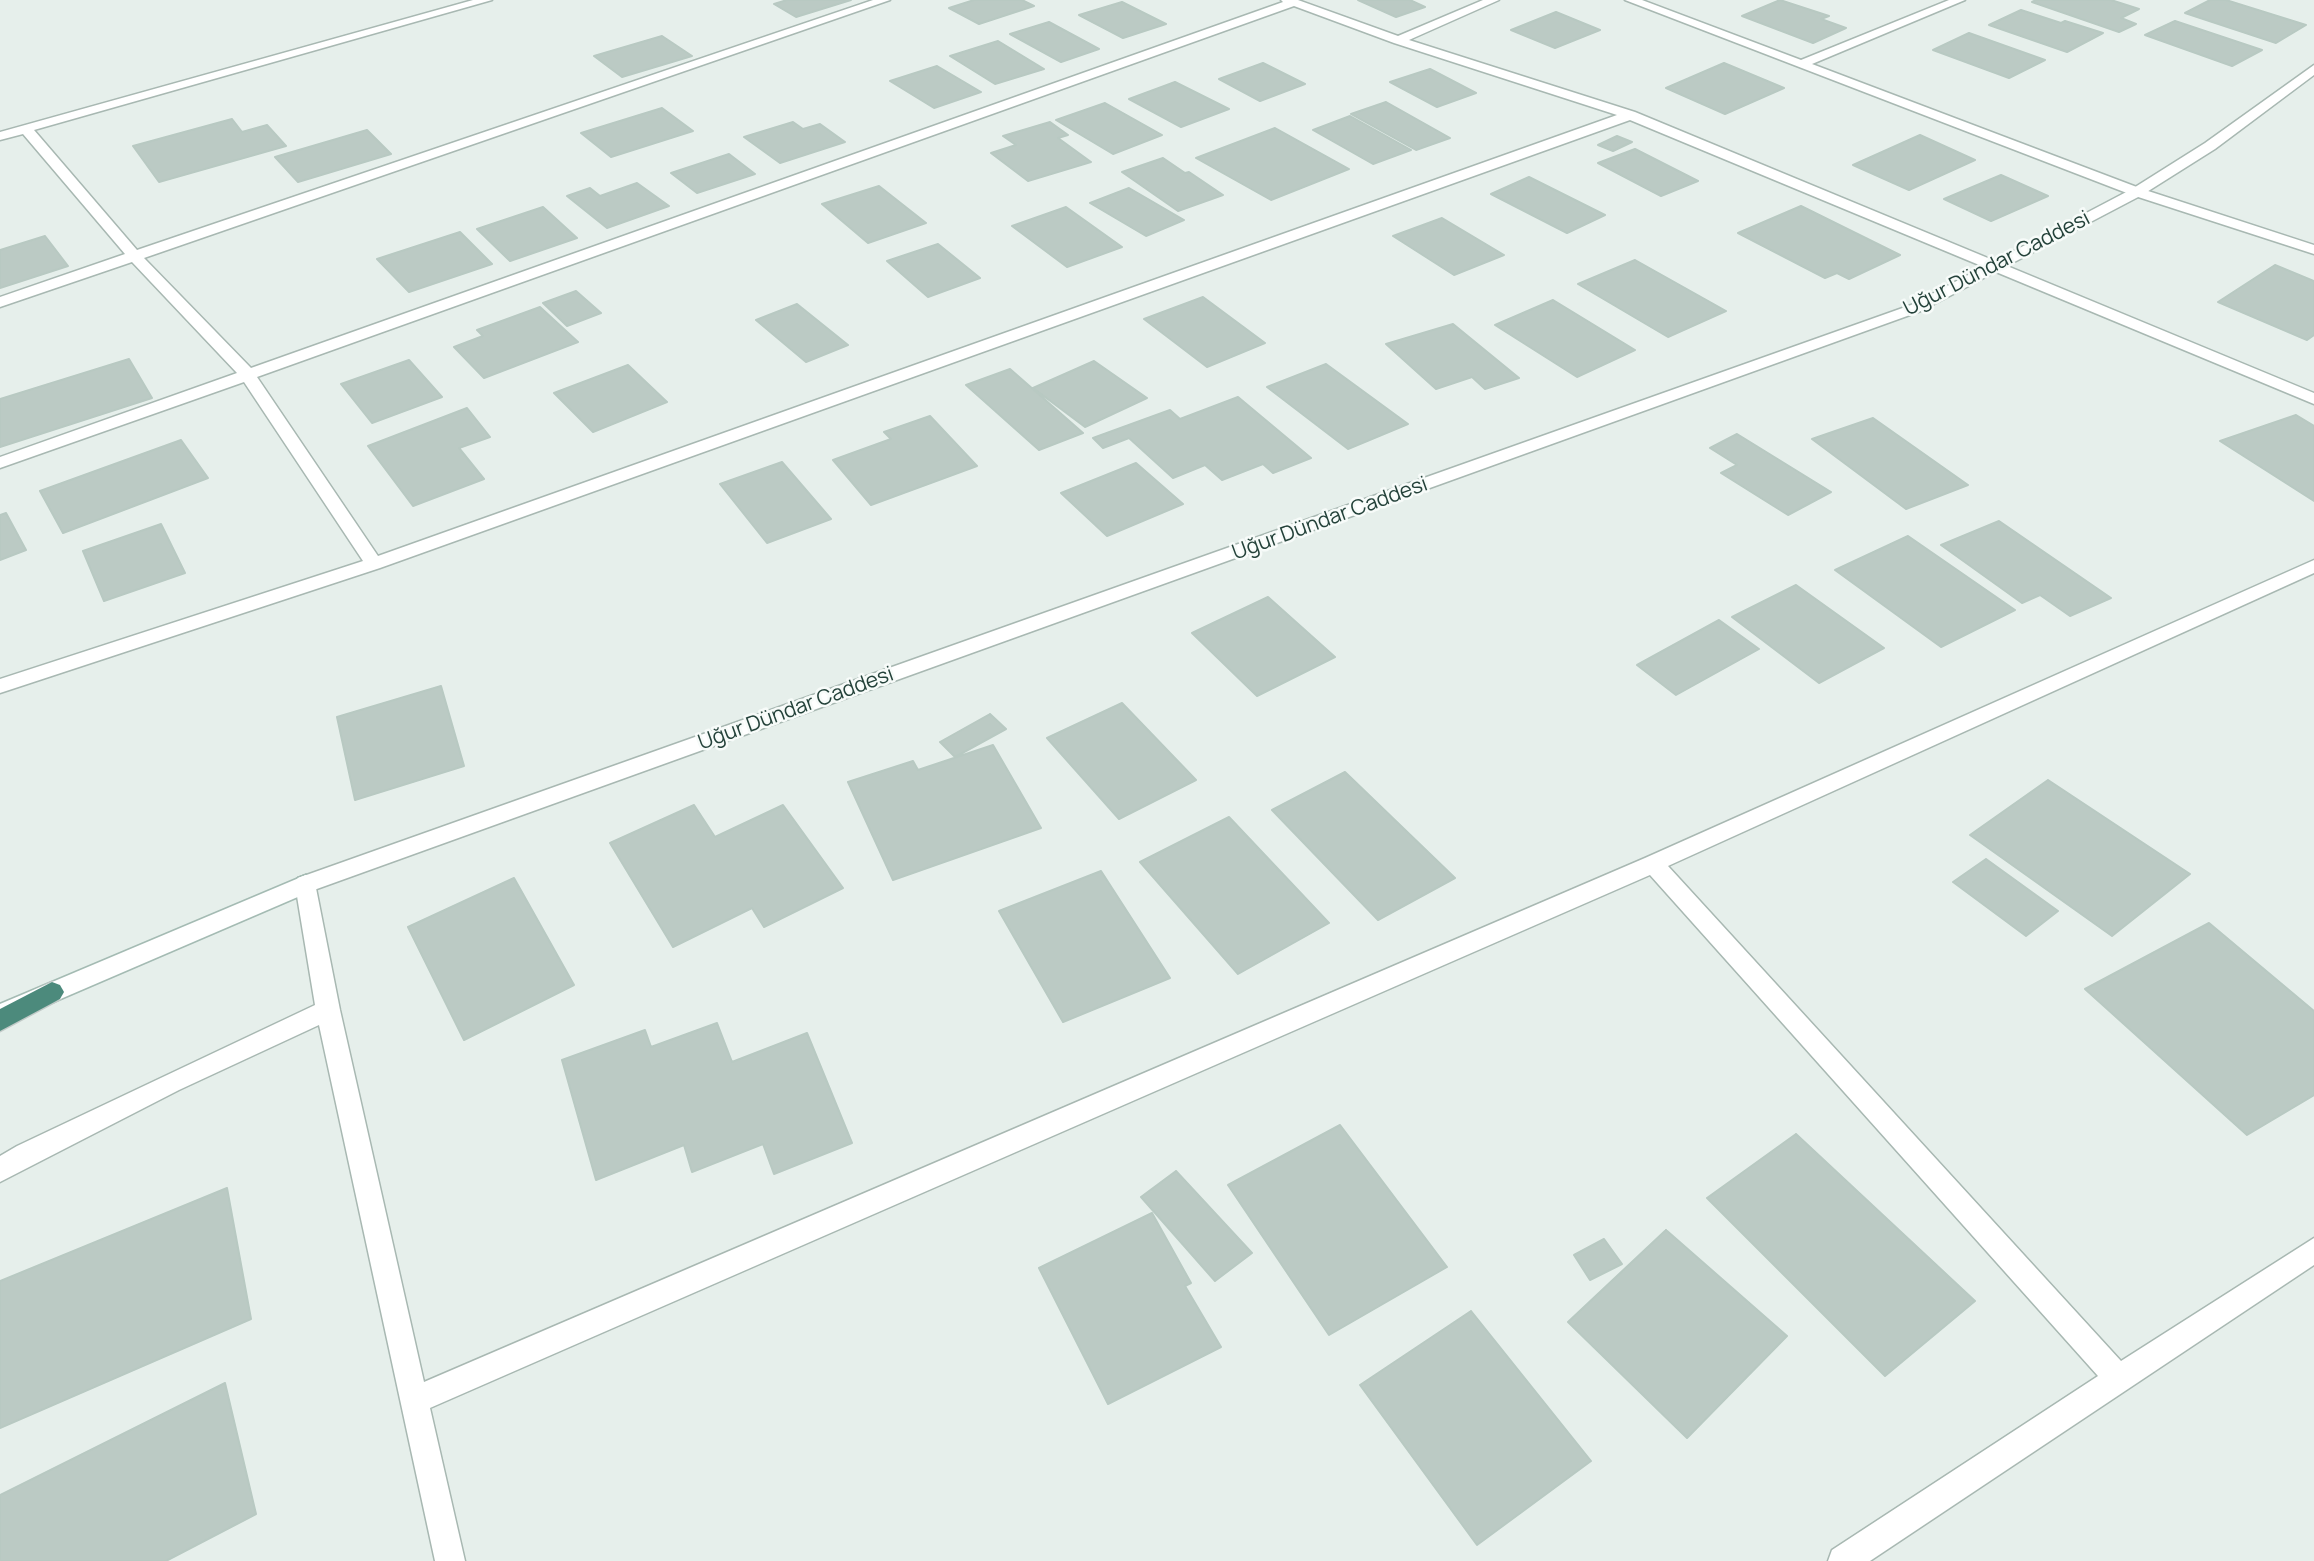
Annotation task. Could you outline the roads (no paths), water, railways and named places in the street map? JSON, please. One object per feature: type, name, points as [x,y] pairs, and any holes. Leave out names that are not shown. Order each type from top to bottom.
[{"type":"highway","points":[[0,1021],[52,992]]},
{"type":"street","points":[[0,136],[486,0]]},
{"type":"street","points":[[0,302],[884,0]]},
{"type":"street","points":[[1398,40],[1493,0]]},
{"type":"street","points":[[1631,0],[2137,192],[2314,250]]},
{"type":"street","points":[[1802,64],[1958,0]]},
{"type":"street","points":[[0,463],[1289,1],[1398,40],[1630,116],[2314,399]]},
{"type":"street","name":"Uğur Dündar Caddesi","points":[[0,1015],[306,884],[1916,308],[2137,192],[2210,146],[2314,69]]},
{"type":"street","points":[[0,686],[374,564],[1630,116]]},
{"type":"street","points":[[26,129],[135,257],[247,374],[374,564]]},
{"type":"street","points":[[415,1400],[1653,864],[2314,566]]},
{"type":"street","points":[[1653,864],[2118,1378]]},
{"type":"street","points":[[306,884],[328,1010],[450,1561]]},
{"type":"street","points":[[0,1170],[26,1154],[146,1095],[328,1010]]},
{"type":"street","points":[[1843,1561],[2314,1250]]}]
